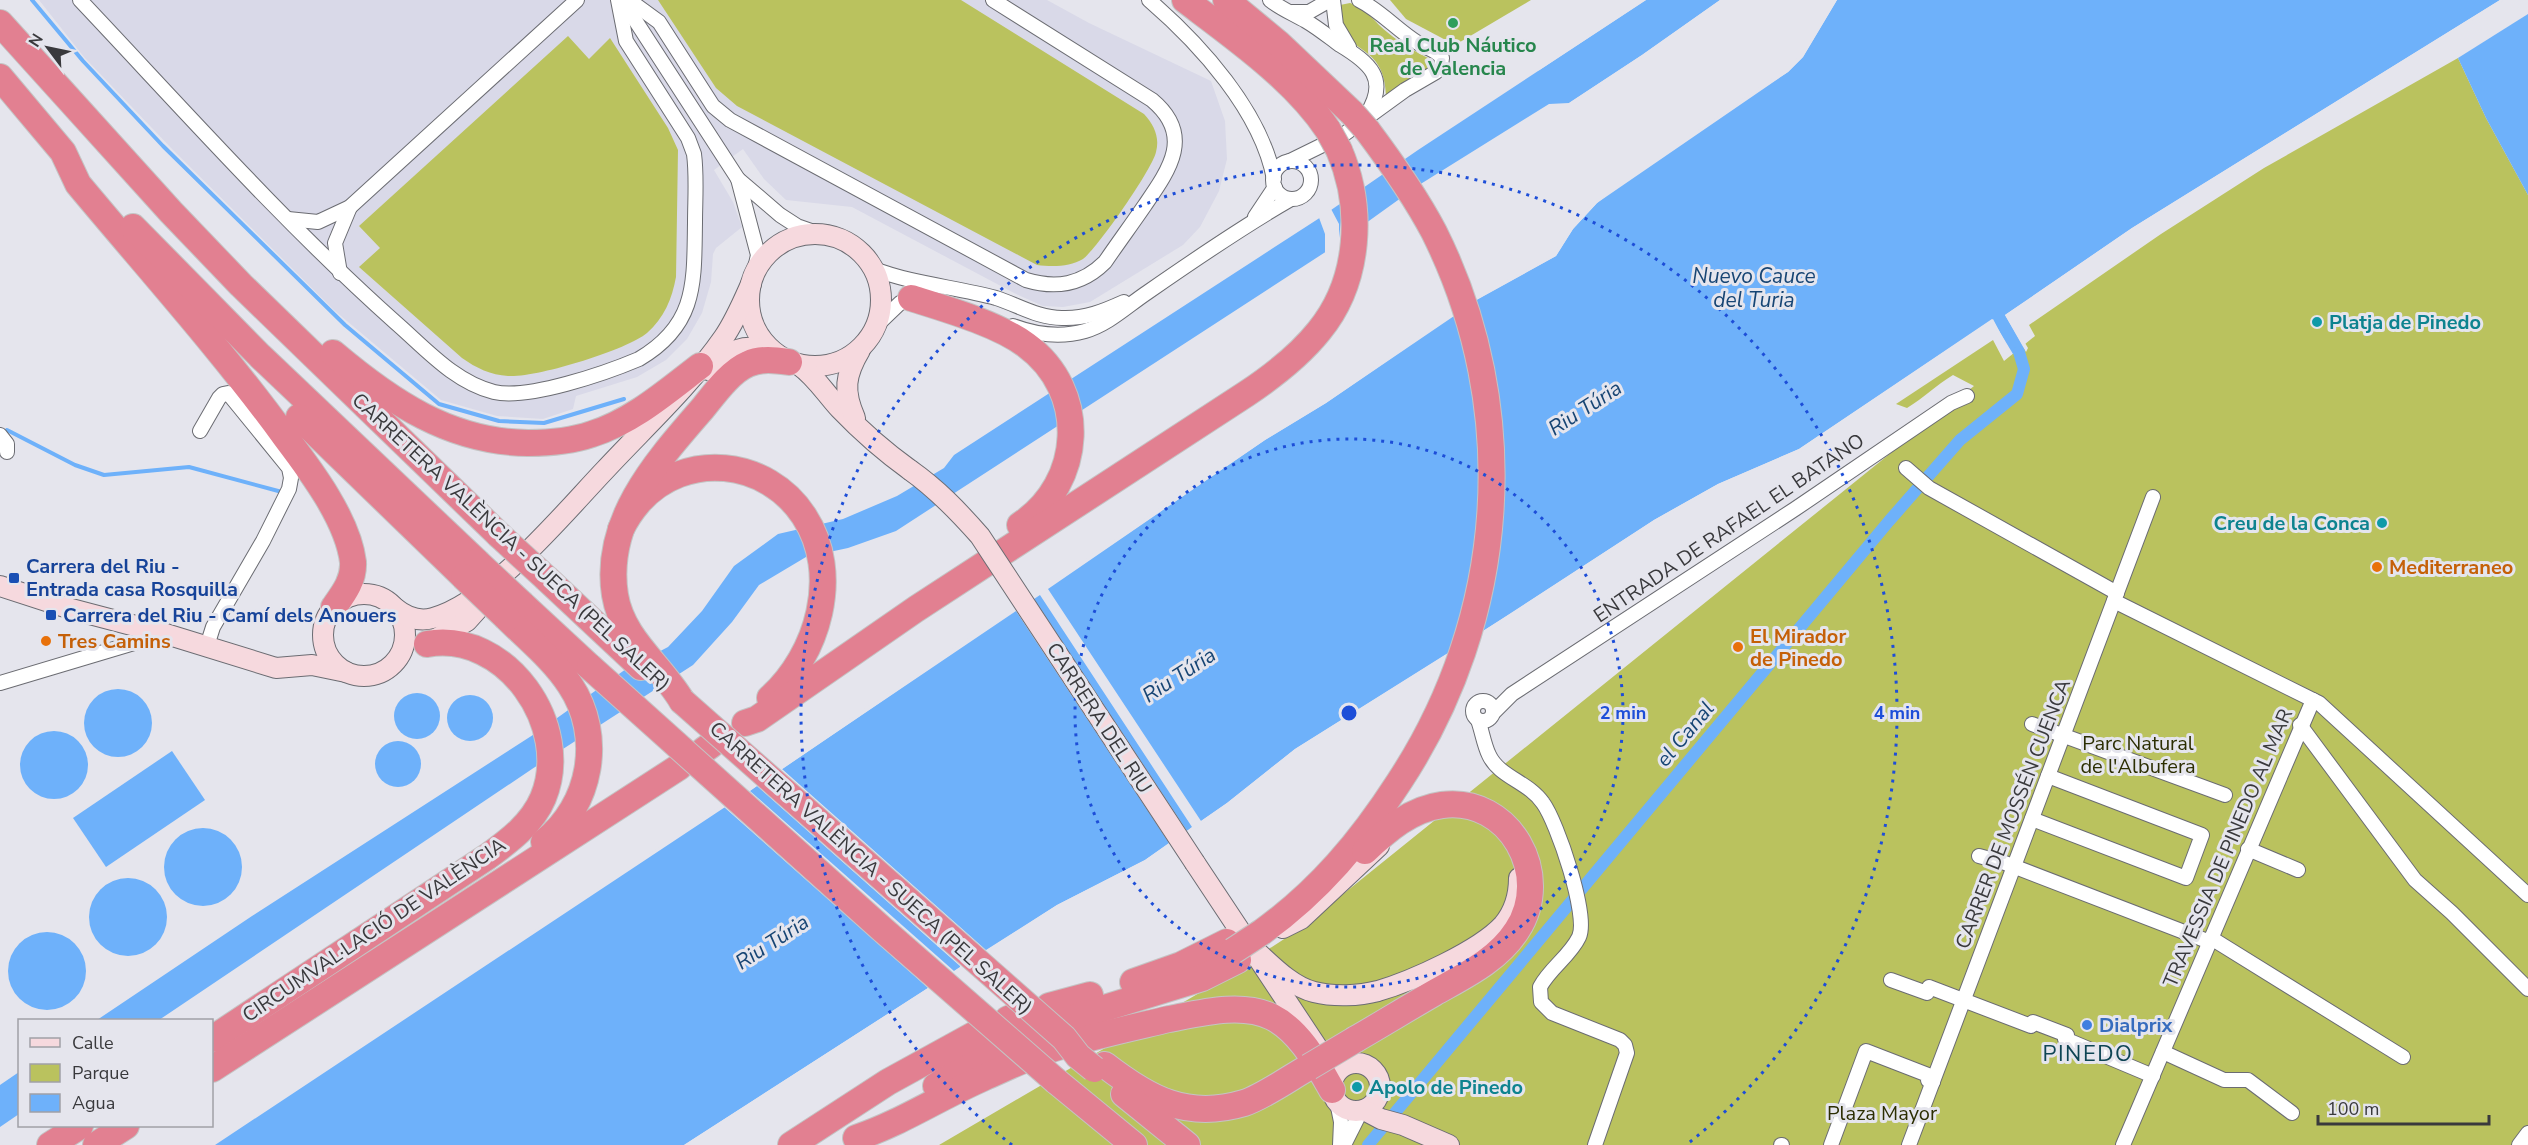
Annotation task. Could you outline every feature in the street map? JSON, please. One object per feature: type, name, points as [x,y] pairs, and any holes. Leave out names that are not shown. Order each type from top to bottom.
[{"type":"highway","points":[[621,528],[639,501],[651,491],[679,474],[706,467],[731,468],[756,475],[778,488],[803,515],[816,544],[821,567],[819,616],[806,654],[779,690],[740,726],[757,719],[916,609],[1269,378],[1305,347],[1321,328],[1341,294],[1352,254],[1355,225],[1351,187],[1332,141],[1317,115],[1294,89],[1185,0]]},
{"type":"highway","points":[[1049,1006],[1140,980],[1252,940],[1316,876],[1392,794],[1432,728],[1463,655],[1479,597],[1490,529],[1492,496],[1490,423],[1482,375],[1465,309],[1446,260],[1419,207],[1361,120],[1295,58],[1226,0]]},
{"type":"highway","name":"CARRETERA VALÈNCIA - SUECA (PEL SALER)","points":[[1,24],[171,212],[241,285],[499,535],[547,579],[671,682],[682,701],[1064,1038],[1078,1056],[1099,1067],[1186,1145]]},
{"type":"highway","points":[[0,77],[63,152],[88,176],[142,237],[157,262],[242,359],[358,476],[515,611],[576,695],[588,729],[589,753],[582,791],[572,812],[557,830],[532,851],[352,969],[327,993]]},
{"type":"highway","points":[[63,152],[78,184],[258,399],[325,495],[348,542],[352,561],[350,581],[329,616]]},
{"type":"highway","points":[[171,212],[355,371],[418,415],[461,434],[516,443],[551,443],[591,435],[644,408],[700,366]]},
{"type":"highway","points":[[804,687],[916,593],[1029,519],[1053,494],[1066,467],[1071,438],[1066,403],[1054,375],[1035,352],[1019,340],[911,298]]},
{"type":"highway","points":[[626,643],[615,593],[614,561],[621,528],[631,505],[660,459],[734,375],[756,361],[788,361]]},
{"type":"highway","name":"CARRETERA VALÈNCIA - SUECA (PEL SALER)","points":[[515,611],[590,666],[882,929],[1056,1082],[1134,1145]]},
{"type":"highway","name":"CIRCUMVAL·LACIÓ DE VALÈNCIA","points":[[213,1038],[487,857],[524,827],[540,805],[550,774],[551,754],[548,728],[520,683],[478,649],[458,643],[427,644]]},
{"type":"highway","name":"CIRCUMVAL·LACIÓ DE VALÈNCIA","points":[[213,1068],[679,767]]},
{"type":"highway","points":[[851,1142],[982,1056],[1018,1023],[1202,978],[1404,819],[1418,812],[1441,805],[1468,806],[1492,816],[1516,838],[1528,862],[1531,889],[1527,910],[1513,936],[1500,950],[1478,967],[1353,1052],[1309,1067],[1246,1102],[1205,1110],[1165,1103],[1099,1067]]},
{"type":"highway","points":[[851,1142],[888,1127],[963,1088],[1053,1048],[1126,1029],[1218,1011],[1254,1011],[1271,1016],[1284,1024],[1312,1056],[1334,1090]]},
{"type":"highway","points":[[791,1145],[888,1082],[979,1032]]},
{"type":"highway","points":[[50,1145],[77,1127]]},
{"type":"highway","points":[[96,1145],[123,1127]]},
{"type":"street","points":[[80,0],[340,273],[447,368],[471,384],[498,393],[522,394],[639,359],[663,342],[682,320],[692,290],[696,163],[688,138],[626,41],[620,0]]},
{"type":"street","points":[[288,219],[318,222],[350,207],[577,0]]},
{"type":"street","points":[[620,0],[738,179],[796,226],[846,241],[857,248],[874,269],[882,303],[876,327]]},
{"type":"street","points":[[629,0],[658,22],[713,106],[730,120],[1026,280],[1048,285],[1072,283],[1095,272],[1105,262],[1166,174],[1175,152],[1173,128],[1161,107],[1152,100],[993,0]]},
{"type":"street","points":[[1149,0],[1189,38],[1228,84],[1252,122],[1264,148],[1274,183],[1281,195],[1291,199]]},
{"type":"street","points":[[1270,0],[1352,51],[1367,64],[1376,81],[1377,96],[1361,120]]},
{"type":"street","points":[[1290,12],[1309,12],[1332,0],[1336,25],[1352,51]]},
{"type":"street","points":[[1246,227],[1263,208],[1281,165],[1332,141],[1405,90],[1436,72],[1442,62],[1439,53],[1407,36],[1381,14],[1359,0]]},
{"type":"street","points":[[1371,0],[1381,14]]},
{"type":"street","points":[[738,179],[758,255],[749,309],[753,323],[759,336],[788,361],[812,367],[838,363],[861,349],[892,308],[911,298],[937,299],[1026,331],[1061,335],[1094,328],[1246,227],[1291,199],[1304,195],[1308,190],[1311,177],[1332,141]]},
{"type":"street","points":[[1290,161],[1301,163],[1311,177]]},
{"type":"street","points":[[340,273],[335,243],[350,207]]},
{"type":"street","points":[[753,279],[769,252],[780,244],[806,234],[820,234]]},
{"type":"street","points":[[874,269],[894,277],[995,298],[1049,317],[1069,318],[1091,315],[1145,293]]},
{"type":"street","name":"CARRERA DEL RIU","points":[[395,662],[454,630],[475,614],[512,566],[669,403],[700,366],[724,337],[753,279]]},
{"type":"street","name":"CARRERA DEL RIU","points":[[669,403],[733,351],[744,347],[758,347],[810,373],[840,408],[877,444],[955,506],[980,536],[1195,863],[1252,940],[1311,1036],[1334,1090]]},
{"type":"street","name":"CARRERA DEL RIU","points":[[858,426],[845,389],[848,372],[861,349]]},
{"type":"street","points":[[200,431],[219,398],[228,393],[289,468],[291,478],[290,489],[213,627],[207,646]]},
{"type":"street","name":"ENTRADA DE RAFAEL EL BATANO","points":[[1595,1145],[1626,1060],[1625,1045],[1613,1036],[1552,1013],[1541,1002],[1540,987],[1545,977],[1579,936],[1582,919],[1556,824],[1542,801],[1527,786],[1501,769],[1489,757],[1485,743],[1488,713],[1512,694],[1776,522],[1951,403],[1967,396]]},
{"type":"street","points":[[0,435],[7,444],[8,452]]},
{"type":"street","points":[[1909,471],[1929,488],[2115,597],[2325,708],[2528,895]]},
{"type":"street","name":"CARRER DE MOSSÉN CUENCA","points":[[1909,1145],[2153,497]]},
{"type":"street","name":"CARRERA DEL RIU","points":[[395,608],[417,619],[431,619],[473,598],[512,566]]},
{"type":"street","points":[[0,586],[71,609],[166,634],[265,665],[284,670],[312,665],[367,676],[387,669],[401,653],[405,634],[401,616],[380,596],[360,594],[351,596],[329,616],[316,642],[304,654],[288,662],[265,665]]},
{"type":"street","points":[[329,616],[323,636],[327,652],[346,672]]},
{"type":"street","points":[[0,683],[166,634]]},
{"type":"street","name":"TRAVESSIA DE PINEDO AL MAR","points":[[2123,1145],[2313,700]]},
{"type":"street","points":[[2032,724],[2225,795]]},
{"type":"street","points":[[2301,726],[2415,880],[2452,913],[2528,989]]},
{"type":"street","points":[[2032,819],[2186,878],[2198,846],[2202,835],[2048,776]]},
{"type":"street","points":[[1454,811],[1481,818],[1503,835],[1515,857],[1519,876],[1518,893],[1511,913],[1496,931],[1460,955],[1377,991],[1346,996],[1313,992],[1289,979],[1252,940],[1301,919],[1400,829],[1433,813],[1454,811]]},
{"type":"street","points":[[2248,849],[2298,870]]},
{"type":"street","points":[[1979,856],[2211,940],[2403,1057]]},
{"type":"street","points":[[1892,980],[1927,993],[1929,987],[2031,1026],[2033,1022],[2067,1035],[2065,1039],[2153,1076]]},
{"type":"street","name":"CARRERA DEL RIU","points":[[1311,1036],[1353,1052],[1372,1069],[1379,1080],[1374,1109]]},
{"type":"street","points":[[1831,1145],[1866,1051],[1928,1075],[1928,1080],[1933,1082]]},
{"type":"street","points":[[1342,1145],[1341,1122],[1334,1090],[1340,1069],[1353,1052]]},
{"type":"street","points":[[2163,1052],[2224,1080],[2248,1080],[2292,1113]]},
{"type":"street","points":[[1334,1090],[1348,1110],[1374,1109],[1403,1125],[1449,1145]]},
{"type":"street","points":[[1342,1145],[1374,1109]]},
{"type":"street","points":[[2519,1145],[2528,1133]]},
{"type":"shaded area","points":[[39,0],[1047,0],[1089,23],[1211,81],[1225,121],[1227,159],[1219,191],[1200,227],[1183,245],[1090,302],[1063,307],[1043,306],[1014,293],[852,207],[786,200],[764,179],[743,149],[714,170],[733,202],[742,227],[716,248],[713,254],[711,282],[702,313],[687,339],[666,360],[637,377],[576,396],[573,409],[543,419],[497,416],[441,400],[335,311],[173,150],[84,57]]},
{"type":"green space","points":[[658,0],[961,0],[1144,114],[1151,122],[1155,132],[1156,152],[1153,161],[1124,208],[1083,259],[1061,266],[1037,265],[737,106],[716,88]]},
{"type":"green space","name":"Real Club Náutico de Valencia","points":[[1390,0],[1531,0],[1455,45],[1406,19]]},
{"type":"green space","points":[[1350,3],[1366,12],[1398,40],[1432,60],[1434,67],[1404,82],[1386,96],[1384,79],[1373,58],[1344,33],[1340,19],[1340,5]]},
{"type":"green space","points":[[568,36],[589,59],[610,38],[668,128],[678,150],[676,277],[670,300],[658,321],[647,333],[636,340],[602,355],[539,373],[508,376],[490,373],[462,358],[359,267],[380,248],[359,226]]},
{"type":"green space","name":"Parc Natural de l'Albufera","points":[[2458,58],[2486,118],[2528,195],[2528,1145],[939,1145],[1218,982],[1301,928],[1974,386],[1953,375],[1907,408],[1896,404],[1993,340],[2004,361],[2035,336],[2029,325],[2161,234],[2264,168]]},
{"type":"water","points":[[1646,0],[1720,0],[1569,103],[1549,104],[1419,185],[1327,251],[896,531],[848,548],[806,557],[759,585],[732,622],[693,665],[532,769],[160,1019],[98,1019],[252,916],[536,733],[626,669],[668,647],[702,611],[734,566],[778,534],[843,519],[897,496],[944,468],[954,455],[1318,219],[1418,150]]},
{"type":"water","name":"Nuevo Cauce del Turia","points":[[1837,0],[2500,0],[2132,228],[2005,315],[2025,349],[2013,354],[1992,319],[1799,449],[1718,484],[1654,520],[1510,614],[1295,749],[1227,803],[1145,860],[1057,905],[684,1145],[215,1145],[775,774],[1265,440],[1326,403],[1474,301],[1556,256],[1573,229],[1597,203],[1788,72],[1803,57]]},
{"type":"water","points":[[2528,14],[2528,195],[2486,118],[2458,58]]},
{"type":"water","points":[[111,689],[125,689],[137,694],[147,704],[152,723],[147,742],[137,752],[125,757],[111,757],[99,752],[89,742],[84,730],[84,716],[89,704],[99,694]]},
{"type":"water","points":[[417,693],[426,694],[433,700],[439,707],[439,725],[433,732],[426,738],[417,739],[408,738],[401,732],[395,725],[394,716],[395,707],[401,700],[408,694]]},
{"type":"water","points":[[470,695],[479,696],[486,702],[492,709],[492,727],[486,734],[479,740],[470,741],[461,740],[454,734],[448,727],[447,718],[448,709],[454,702],[461,696]]},
{"type":"water","points":[[47,731],[61,731],[73,736],[83,746],[88,765],[83,784],[73,794],[61,799],[47,799],[35,794],[25,784],[20,772],[20,758],[25,746],[35,736]]},
{"type":"water","points":[[398,741],[407,742],[415,747],[420,755],[420,773],[415,781],[407,786],[398,787],[389,786],[381,781],[376,773],[375,764],[376,755],[381,747],[389,742]]},
{"type":"water","points":[[172,751],[205,800],[106,867],[73,818]]},
{"type":"water","points":[[203,828],[218,831],[235,845],[242,867],[239,882],[225,899],[203,906],[188,903],[171,889],[164,867],[167,852],[181,835]]},
{"type":"water","points":[[128,878],[143,881],[160,895],[167,917],[164,932],[150,949],[128,956],[113,953],[96,939],[89,917],[92,902],[106,885]]},
{"type":"water","points":[[47,932],[62,935],[79,949],[86,971],[83,986],[69,1003],[47,1010],[32,1007],[15,993],[8,971],[11,956],[25,939]]},
{"type":"water","points":[[18,1073],[18,1115],[0,1127],[0,1085]]},
{"type":"pier","points":[[1640,0],[1646,0],[1538,71],[1543,64]]},
{"type":"pier","points":[[1723,0],[1644,57],[1575,102],[1569,103],[1642,55]]},
{"type":"pier","points":[[1834,0],[1837,0],[1803,57],[1788,72],[1693,133],[1786,69],[1801,55]]},
{"type":"pier","points":[[2503,0],[2501,3],[2134,230],[2009,316],[2028,348],[2026,352],[2005,315],[2132,228]]},
{"type":"pier","points":[[1627,179],[1597,203],[1573,229],[1556,256],[1473,302],[1489,361],[1494,391],[1501,471],[1498,546],[1480,633],[1654,520],[1718,484],[1799,449],[1993,319],[2013,357],[1992,323],[1800,452],[1719,486],[1656,522],[1512,617],[1297,752],[1229,806],[1146,863],[1058,907],[690,1145],[684,1145],[928,988],[724,807],[212,1145],[773,771],[1472,299],[1554,254],[1571,227],[1595,201]],"holes":[[[1457,314],[1477,398],[1483,486],[1477,556],[1471,593],[1455,649],[1295,749],[1201,821],[1048,589],[1265,440],[1326,403]],[[1040,595],[1192,827],[1187,831],[1034,599]],[[1016,611],[1169,843],[1145,860],[1057,905],[986,950],[782,769]],[[757,786],[960,967],[954,971],[750,791]]]},
{"type":"pier","points":[[1330,207],[1339,224],[1339,238],[1342,212],[1364,227],[1325,255],[1325,234],[1318,215]]},
{"type":"waterway","points":[[32,0],[83,61],[163,146],[345,325],[439,404],[499,421],[544,423],[624,399]]},
{"type":"waterway","name":"el Canal","points":[[1368,1145],[1889,521],[1960,440],[2017,394],[2024,369],[2019,352]]},
{"type":"waterway","points":[[7,430],[75,465],[104,475],[189,467],[282,492]]},
{"type":"place","name":"Real Club Náutico de Valencia","points":[[1453,23]]},
{"type":"place","name":"Platja de Pinedo","points":[[2317,322]]},
{"type":"place","name":"Creu de la Conca","points":[[2382,523]]},
{"type":"place","name":"Mediterraneo","points":[[2377,567]]},
{"type":"place","name":"Carrera del Riu - Entrada casa Rosquilla","points":[[14,578]]},
{"type":"place","name":"Carrera del Riu - Camí dels Anouers","points":[[51,615]]},
{"type":"place","name":"Tres Camins","points":[[46,641]]},
{"type":"place","name":"El Mirador de Pinedo","points":[[1738,647]]},
{"type":"place","name":"Dialprix","points":[[2087,1025]]},
{"type":"place","name":"Apolo de Pinedo","points":[[1357,1087]]},
{"type":"district","name":"PINEDO","points":[[2088,1054]]},
{"type":"water label","name":"Riu Túria","points":[[1585,408]]},
{"type":"water label","name":"Riu Túria","points":[[1179,675]]},
{"type":"water label","name":"Riu Túria","points":[[772,942]]},
{"type":"park label","name":"Plaza Mayor","points":[[1882,1113]]}]
